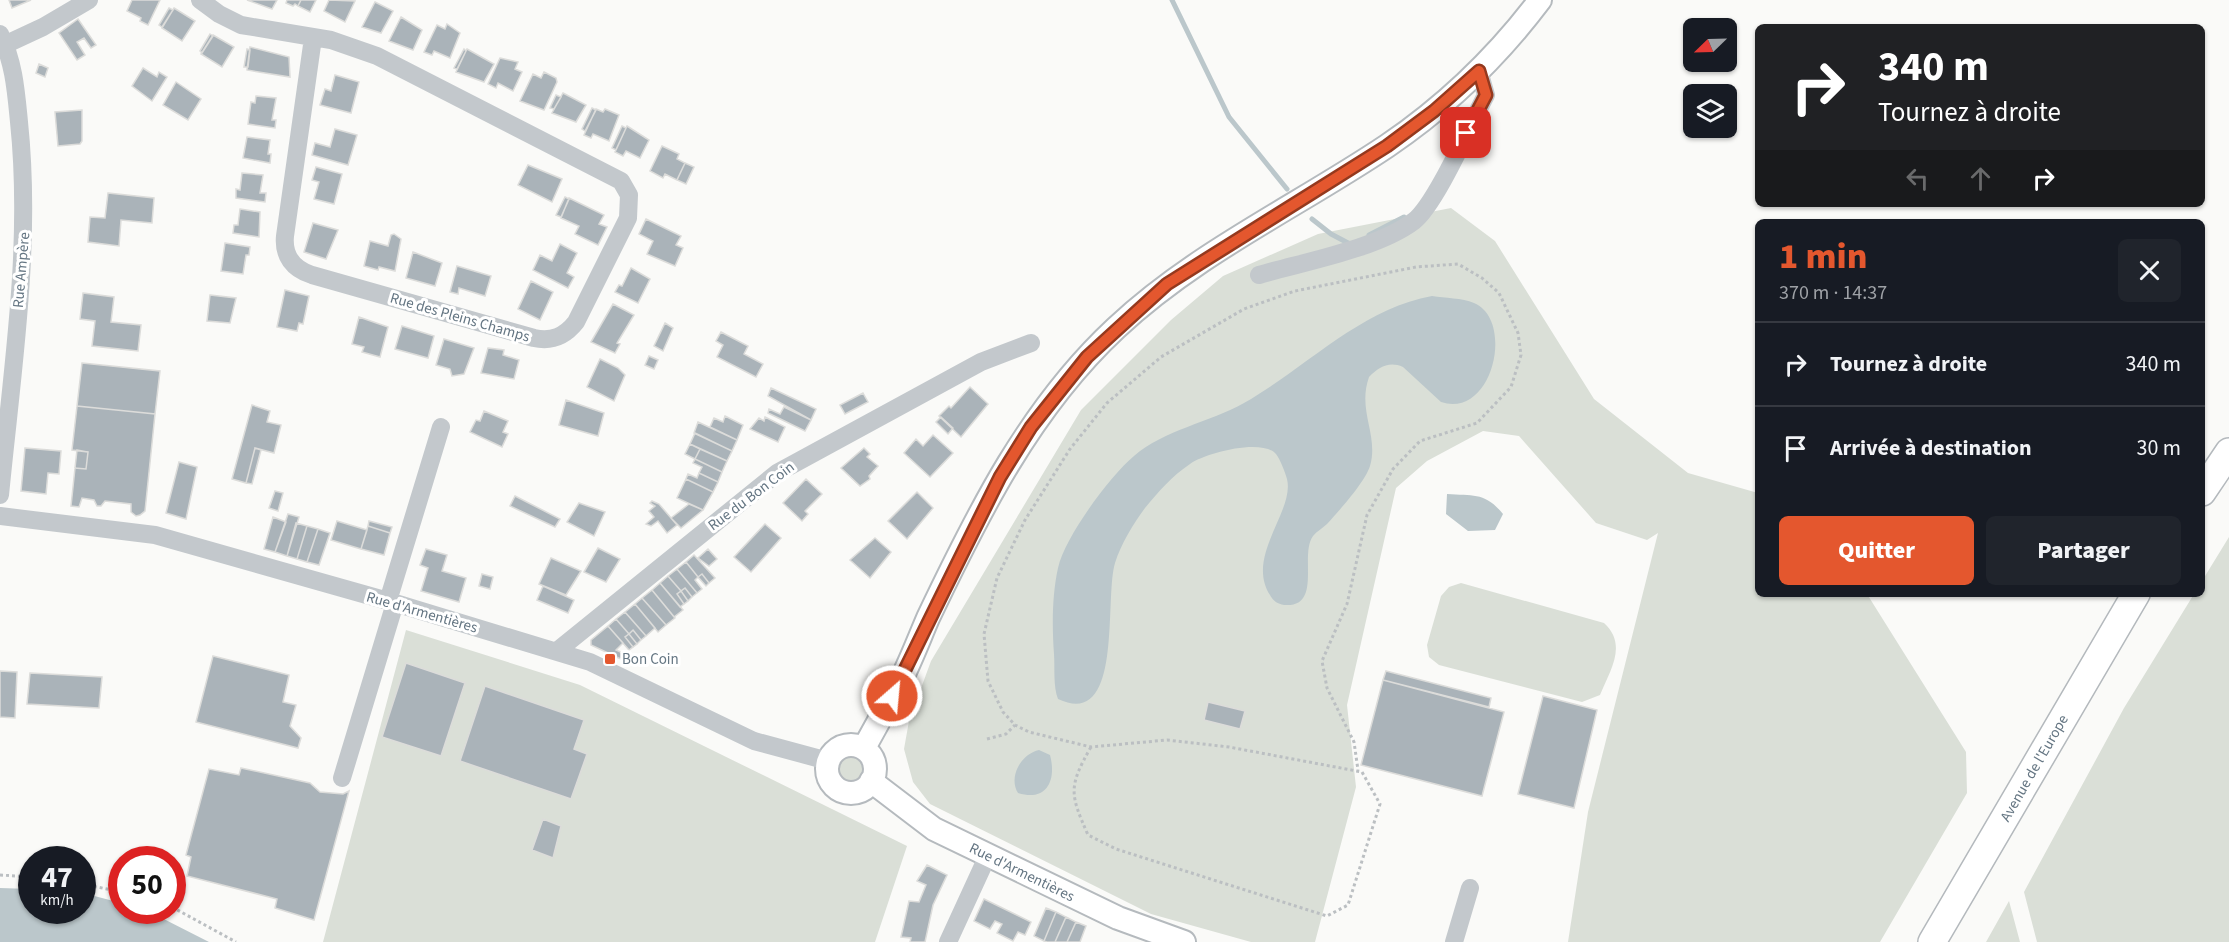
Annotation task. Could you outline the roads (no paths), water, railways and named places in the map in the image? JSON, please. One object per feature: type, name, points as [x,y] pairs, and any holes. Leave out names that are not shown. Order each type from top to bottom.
[{"type":"highway","points":[[2205,488],[2229,452]]},
{"type":"highway","name":"Avenue de l'Europe","points":[[1932,942],[2134,597]]},
{"type":"main road","points":[[864,748],[901,680],[928,620],[1000,477],[1031,427],[1087,357],[1167,284],[1387,146],[1434,111],[1479,71],[1540,0]]},
{"type":"main road","points":[[856,745],[864,748],[874,763],[871,781],[857,792],[839,790],[829,779],[828,761],[832,753],[843,746],[856,745]]},
{"type":"main road","name":"Rue d'Armentières","points":[[871,781],[924,823],[1118,918],[1184,942]]},
{"type":"street","points":[[2,42],[54,21],[89,0]]},
{"type":"street","name":"Rue des Pleins Champs","points":[[200,0],[219,14],[242,25],[313,38],[353,46],[377,56],[621,181],[630,203],[628,218],[576,321],[566,333],[548,340],[534,338],[312,275],[293,266],[285,248],[285,236],[313,38]]},
{"type":"street","name":"Rue Ampère","points":[[0,495],[25,213],[23,162],[14,70],[2,42]]},
{"type":"street","points":[[1259,275],[1379,239],[1415,221],[1437,190],[1486,95],[1479,71]]},
{"type":"street","name":"Rue du Bon Coin","points":[[557,651],[777,473],[981,362],[1031,343]]},
{"type":"street","points":[[342,778],[441,427]]},
{"type":"street","name":"Rue d'Armentières","points":[[0,516],[155,535],[557,651],[611,670],[754,741],[828,761]]},
{"type":"street","points":[[948,942],[988,855]]},
{"type":"street","points":[[1454,942],[1470,888]]},
{"type":"waterway","points":[[1172,0],[1229,117],[1287,189]]},
{"type":"waterway","points":[[1369,235],[1404,217]]},
{"type":"waterway","points":[[1312,219],[1331,234],[1350,244]]},
{"type":"place","name":"Bon Coin","points":[[610,659]]}]
